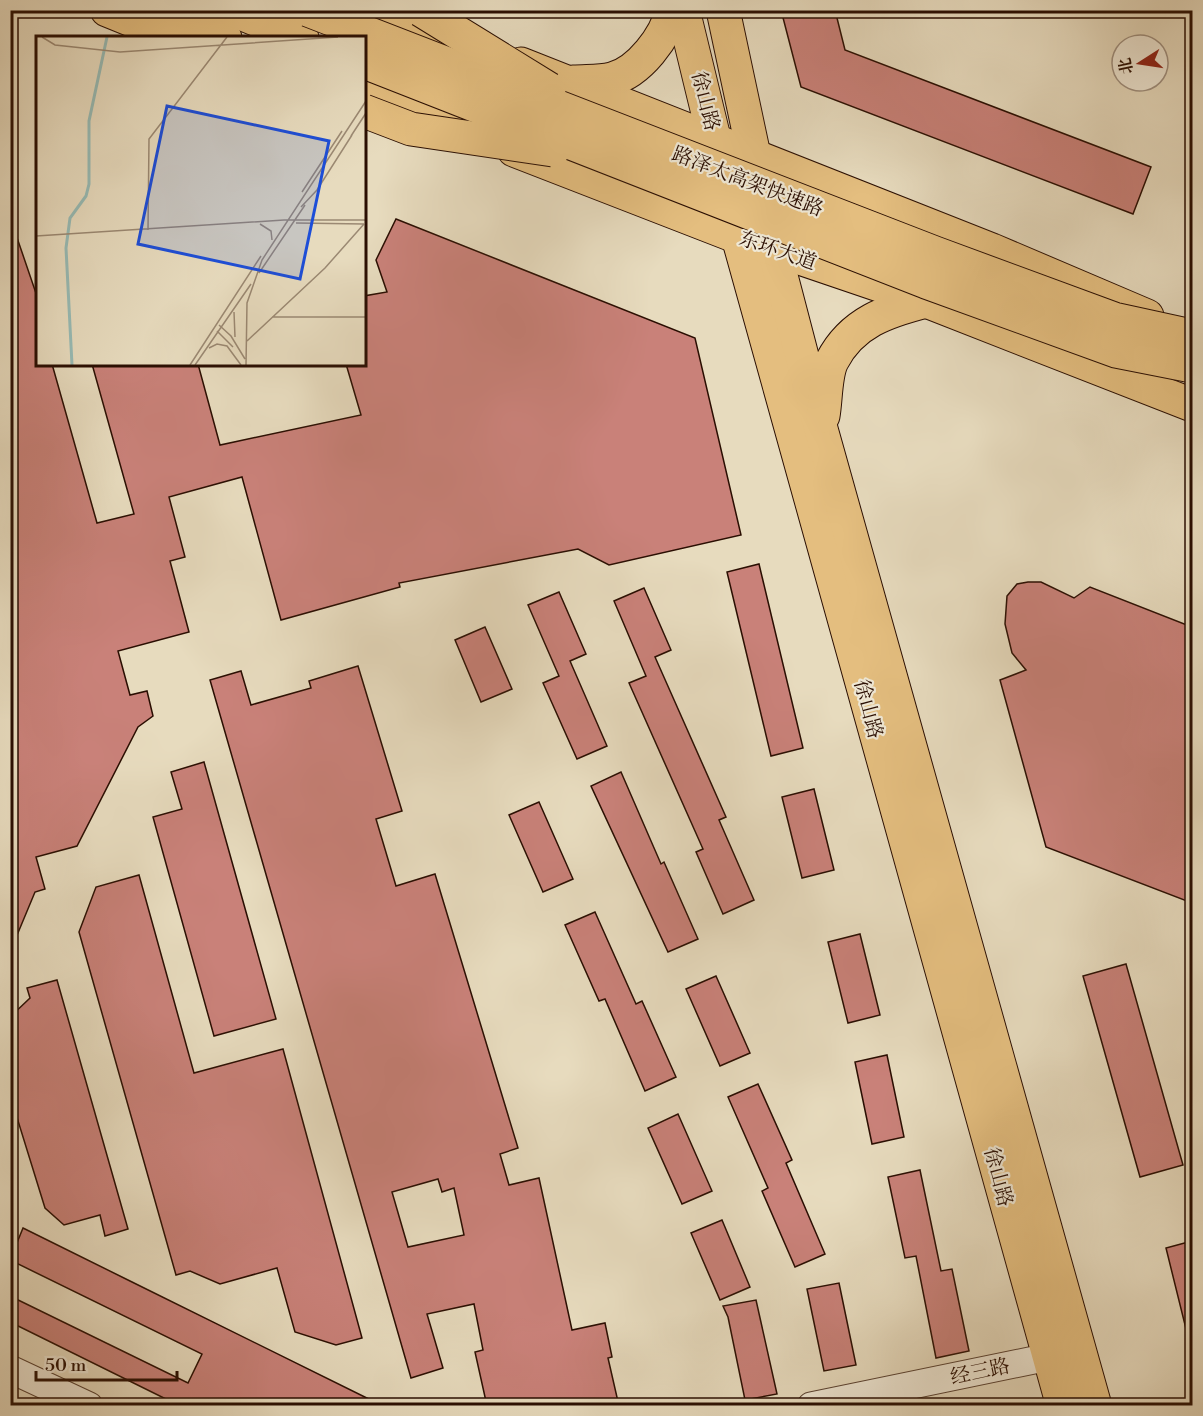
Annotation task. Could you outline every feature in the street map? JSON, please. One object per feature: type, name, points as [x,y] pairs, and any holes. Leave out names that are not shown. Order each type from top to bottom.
[{"type":"main road","points":[[107,10],[171,36]]},
{"type":"main road","points":[[155,10],[220,36]]},
{"type":"main road","points":[[233,10],[297,36]]},
{"type":"main road","name":"路泽太高架快速路","points":[[308,10],[926,282],[1105,347],[1192,366]]},
{"type":"main road","points":[[385,10],[993,250],[1192,336]]},
{"type":"main road","points":[[421,10],[613,144]]},
{"type":"main road","points":[[569,82],[612,79],[639,64],[669,23],[672,10]]},
{"type":"main road","name":"徐山路","points":[[683,10],[738,237],[1064,1354],[1095,1406]]},
{"type":"main road","name":"徐山路","points":[[723,10],[774,249],[1064,1354],[1063,1406]]},
{"type":"main road","name":"路泽太高架快速路","points":[[366,63],[935,254],[1114,319],[1192,336]]},
{"type":"main road","name":"东环大道","points":[[366,93],[738,237],[926,301],[1192,405]]},
{"type":"main road","points":[[366,112],[411,129],[613,144]]},
{"type":"main road","points":[[821,429],[832,362],[858,327],[884,312],[926,301]]},
{"type":"street","name":"经三路","points":[[811,1406],[1064,1354]]},
{"type":"street","points":[[10,1369],[89,1406]]},
{"type":"building","points":[[781,10],[835,10],[845,50],[1151,167],[1133,214],[801,87]]},
{"type":"building","points":[[396,219],[695,338],[741,535],[609,565],[578,549],[399,583],[400,587],[281,620],[242,477],[169,497],[185,557],[170,561],[189,632],[118,651],[130,695],[147,691],[153,716],[138,727],[77,846],[36,857],[45,889],[35,892],[10,952],[10,226],[13,226],[36,293],[36,366],[53,366],[97,523],[134,514],[93,366],[199,366],[220,445],[361,415],[347,366],[366,366],[366,296],[387,292],[376,260]]},
{"type":"building","points":[[759,564],[803,748],[771,756],[727,572]]},
{"type":"building","points":[[1041,582],[1074,598],[1090,587],[1192,627],[1192,903],[1046,847],[1000,680],[1026,670],[1012,653],[1005,624],[1007,596],[1017,584]]},
{"type":"building","points":[[644,588],[671,650],[655,657],[726,817],[719,820],[754,900],[723,914],[696,852],[703,849],[629,683],[646,676],[614,601]]},
{"type":"building","points":[[559,592],[586,654],[570,661],[607,746],[577,759],[543,683],[559,676],[528,605]]},
{"type":"building","points":[[485,627],[512,689],[481,702],[455,640]]},
{"type":"building","points":[[358,666],[402,811],[376,819],[396,886],[435,874],[518,1148],[500,1154],[509,1185],[539,1178],[572,1330],[605,1323],[612,1357],[608,1358],[619,1406],[487,1406],[475,1352],[483,1350],[474,1304],[427,1314],[443,1368],[411,1378],[210,680],[241,671],[251,705],[311,688],[309,681]],"holes":[[[438,1179],[442,1192],[454,1188],[464,1235],[408,1247],[392,1192]]]},
{"type":"building","points":[[204,762],[276,1019],[214,1036],[153,817],[182,809],[171,772]]},
{"type":"building","points":[[621,772],[661,864],[664,862],[698,939],[668,952],[591,786]]},
{"type":"building","points":[[814,789],[834,870],[802,878],[782,797]]},
{"type":"building","points":[[539,802],[573,879],[543,892],[509,815]]},
{"type":"building","points":[[139,875],[194,1073],[283,1049],[362,1338],[336,1345],[295,1332],[277,1268],[220,1284],[190,1271],[176,1275],[79,932],[96,887]]},
{"type":"building","points":[[595,912],[636,1004],[642,1001],[676,1077],[645,1091],[605,999],[599,1001],[565,925]]},
{"type":"building","points":[[860,934],[880,1015],[848,1023],[828,942]]},
{"type":"building","points":[[1126,964],[1183,1165],[1140,1177],[1083,976]]},
{"type":"building","points":[[716,976],[750,1053],[720,1066],[686,989]]},
{"type":"building","points":[[57,980],[128,1229],[105,1236],[100,1215],[64,1225],[45,1208],[10,1095],[10,1017],[30,998],[27,988]]},
{"type":"building","points":[[887,1055],[904,1137],[872,1144],[855,1062]]},
{"type":"building","points":[[758,1084],[792,1160],[786,1163],[825,1254],[795,1267],[762,1191],[768,1188],[728,1097]]},
{"type":"building","points":[[678,1114],[712,1191],[682,1204],[648,1128]]},
{"type":"building","points":[[920,1170],[941,1271],[952,1269],[969,1351],[936,1358],[916,1256],[905,1258],[888,1177]]},
{"type":"building","points":[[722,1220],[750,1287],[720,1300],[691,1233]]},
{"type":"building","points":[[23,1228],[383,1406],[180,1406],[10,1322],[10,1296],[188,1383],[202,1354],[10,1260]]},
{"type":"building","points":[[1192,1241],[1192,1333],[1187,1333],[1166,1248]]},
{"type":"building","points":[[839,1283],[856,1365],[824,1371],[807,1289]]},
{"type":"building","points":[[756,1300],[777,1394],[745,1400],[728,1317],[723,1306]]}]
